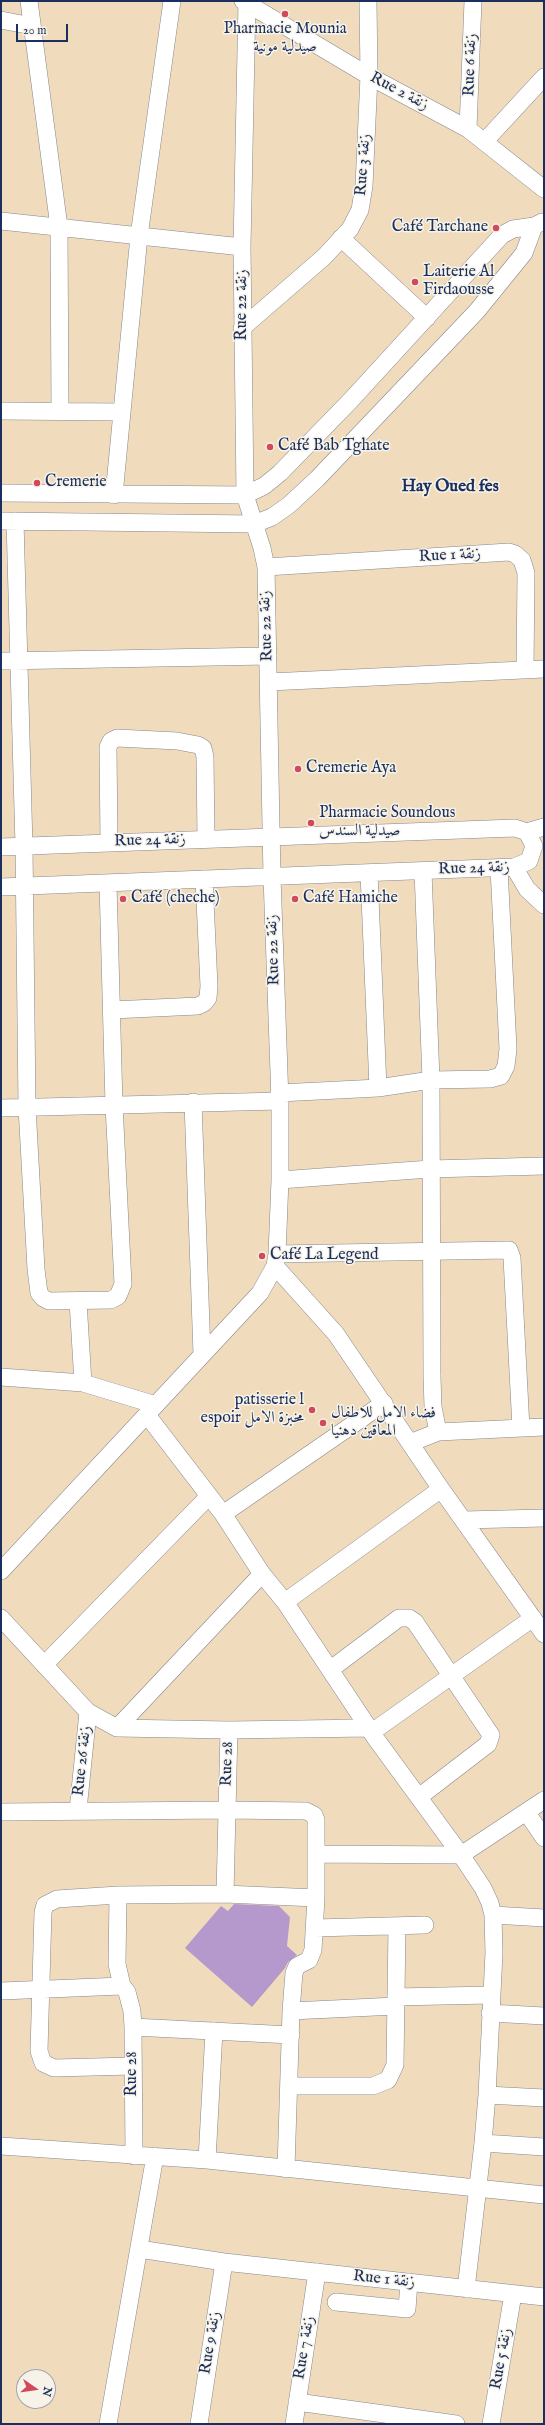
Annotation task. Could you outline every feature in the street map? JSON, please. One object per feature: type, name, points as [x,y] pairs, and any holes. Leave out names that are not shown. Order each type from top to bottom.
[{"type":"street","points":[[29,1],[59,227],[60,410]]},
{"type":"street","points":[[114,494],[139,236],[172,1]]},
{"type":"street","name":"Rue 3 زنقة","points":[[242,328],[324,257],[350,229],[360,210],[364,186],[369,76],[368,1]]},
{"type":"street","name":"Rue 6 زنقة","points":[[468,129],[473,1]]},
{"type":"street","name":"Rue 2 زنقة","points":[[246,2],[369,76],[468,129],[544,189]]},
{"type":"street","name":"Rue 22 زنقة","points":[[246,2],[242,247],[245,495],[266,567],[272,877],[279,1097],[280,1180],[276,1260]]},
{"type":"street","points":[[1,20],[32,26]]},
{"type":"street","points":[[485,141],[544,77]]},
{"type":"street","points":[[1,222],[242,247]]},
{"type":"street","points":[[1,493],[245,495],[264,486],[280,473],[428,318],[502,235],[513,229],[541,222]]},
{"type":"street","points":[[108,883],[114,1105],[123,1284],[118,1296],[111,1300],[49,1301],[43,1298],[39,1293],[27,1107],[25,886],[20,660],[8,521],[254,524],[272,517],[289,505],[317,479],[472,316],[520,258],[541,222]]},
{"type":"street","points":[[341,238],[428,318]]},
{"type":"street","points":[[1,411],[60,410],[122,412]]},
{"type":"street","name":"Rue 1 زنقة","points":[[266,567],[509,552],[515,554],[522,560],[526,573],[525,670]]},
{"type":"street","points":[[1,661],[268,656]]},
{"type":"street","points":[[269,682],[544,669]]},
{"type":"street","points":[[109,843],[108,747],[111,741],[117,738],[177,741],[198,745],[203,748],[205,757],[206,839]]},
{"type":"street","points":[[527,832],[544,827]]},
{"type":"street","name":"Rue 24 زنقة","points":[[1,846],[515,828],[527,832],[534,846],[533,854],[529,861],[522,866],[507,868],[1,887]]},
{"type":"street","points":[[507,868],[544,906]]},
{"type":"street","points":[[1,1108],[193,1102],[279,1097],[378,1088],[431,1080],[490,1079],[501,1076],[506,1066],[508,1048],[507,868]]},
{"type":"street","points":[[423,871],[431,1080],[430,1169],[432,1384],[433,1407],[438,1432]]},
{"type":"street","points":[[369,873],[378,1088]]},
{"type":"street","points":[[112,1010],[198,1006],[204,1003],[208,998],[209,986],[204,879]]},
{"type":"street","points":[[193,1102],[202,1354]]},
{"type":"street","points":[[280,1180],[430,1169],[544,1166]]},
{"type":"street","points":[[276,1260],[431,1250],[505,1248],[511,1252],[521,1428]]},
{"type":"street","points":[[1,1571],[260,1293],[276,1260]]},
{"type":"street","points":[[276,1260],[336,1334],[410,1443],[544,1634]]},
{"type":"street","points":[[78,1301],[83,1383]]},
{"type":"street","points":[[1,1377],[83,1383],[152,1410],[262,1574],[285,1602],[371,1730],[483,1888],[493,1915],[494,1953],[490,1995],[483,2143],[466,2289]]},
{"type":"street","points":[[223,1514],[384,1403]]},
{"type":"street","points":[[410,1443],[438,1432],[544,1427]]},
{"type":"street","points":[[285,1602],[442,1489]]},
{"type":"street","points":[[44,1665],[209,1496]]},
{"type":"street","points":[[464,1520],[544,1518]]},
{"type":"street","points":[[117,1728],[262,1574]]},
{"type":"street","points":[[331,1670],[391,1623],[403,1617],[415,1622],[450,1676],[491,1733],[490,1740],[419,1797]]},
{"type":"street","points":[[1,1618],[88,1712],[117,1728],[371,1730],[532,1618]]},
{"type":"street","name":"Rue 26 زنقة","points":[[78,1810],[88,1712]]},
{"type":"street","name":"Rue 28","points":[[225,1894],[229,1730]]},
{"type":"street","points":[[316,1854],[461,1855],[527,1813],[544,1800]]},
{"type":"street","points":[[1,1812],[78,1810],[227,1810],[310,1812],[316,1820],[315,1928],[312,1956],[295,1970],[291,2011],[290,2086],[286,2169]]},
{"type":"street","points":[[527,1813],[544,1838]]},
{"type":"street","points":[[133,2066],[54,2068],[43,2062],[39,2051],[42,1989],[43,1912],[46,1905],[57,1899],[118,1895],[225,1894],[316,1898]]},
{"type":"street","name":"Rue 28","points":[[118,1895],[117,1964],[132,2011],[133,2027],[134,2156]]},
{"type":"street","points":[[493,1915],[544,1918]]},
{"type":"street","points":[[315,1928],[426,1925]]},
{"type":"street","points":[[290,2086],[373,2086],[388,2080],[396,2065],[397,1926]]},
{"type":"street","points":[[1,1990],[124,1989]]},
{"type":"street","points":[[291,2011],[396,2001],[490,1995]]},
{"type":"street","points":[[490,2012],[544,2016]]},
{"type":"street","points":[[133,2027],[291,2035]]},
{"type":"street","points":[[208,2160],[214,2031]]},
{"type":"street","points":[[486,2095],[544,2098]]},
{"type":"street","points":[[483,2143],[544,2147]]},
{"type":"street","points":[[1,2146],[208,2160],[478,2190],[544,2195]]},
{"type":"street","points":[[108,2424],[155,2156]]},
{"type":"street","name":"Rue 1 زنقة","points":[[139,2249],[224,2262],[544,2297]]},
{"type":"street","name":"Rue 9 زنقة","points":[[199,2424],[224,2262]]},
{"type":"street","name":"Rue 7 زنقة","points":[[294,2424],[317,2272]]},
{"type":"street","points":[[336,2302],[407,2309],[409,2282]]},
{"type":"street","name":"Rue 5 زنقة","points":[[491,2424],[513,2294]]},
{"type":"street","points":[[297,2402],[456,2424]]},
{"type":"building","points":[[234,1904],[279,1906],[290,1917],[287,1946],[297,1955],[288,1962],[285,1968],[252,2007],[185,1948],[221,1906],[228,1911]]},
{"type":"place","name":"Pharmacie Mounia صيدلية مونية","points":[[285,14]]},
{"type":"place","name":"Café Tarchane","points":[[496,228]]},
{"type":"place","name":"Laiterie Al Firdaousse","points":[[415,282]]},
{"type":"place","name":"Café Bab Tghate","points":[[270,447]]},
{"type":"place","name":"Cremerie","points":[[37,483]]},
{"type":"place","name":"Cremerie Aya","points":[[298,769]]},
{"type":"place","name":"Pharmacie Soundous صيدلية السندس","points":[[311,823]]},
{"type":"place","name":"Café (cheche)","points":[[123,899]]},
{"type":"place","name":"Café Hamiche","points":[[295,899]]},
{"type":"place","name":"Café La Legend","points":[[262,1256]]},
{"type":"place","name":"patisserie l espoir مخبزة الامل","points":[[312,1410]]},
{"type":"place","name":"فضاء الامل للاطفال المعاقين دهنيا","points":[[323,1423]]},
{"type":"district","name":"Hay Oued fes","points":[[450,488]]}]
